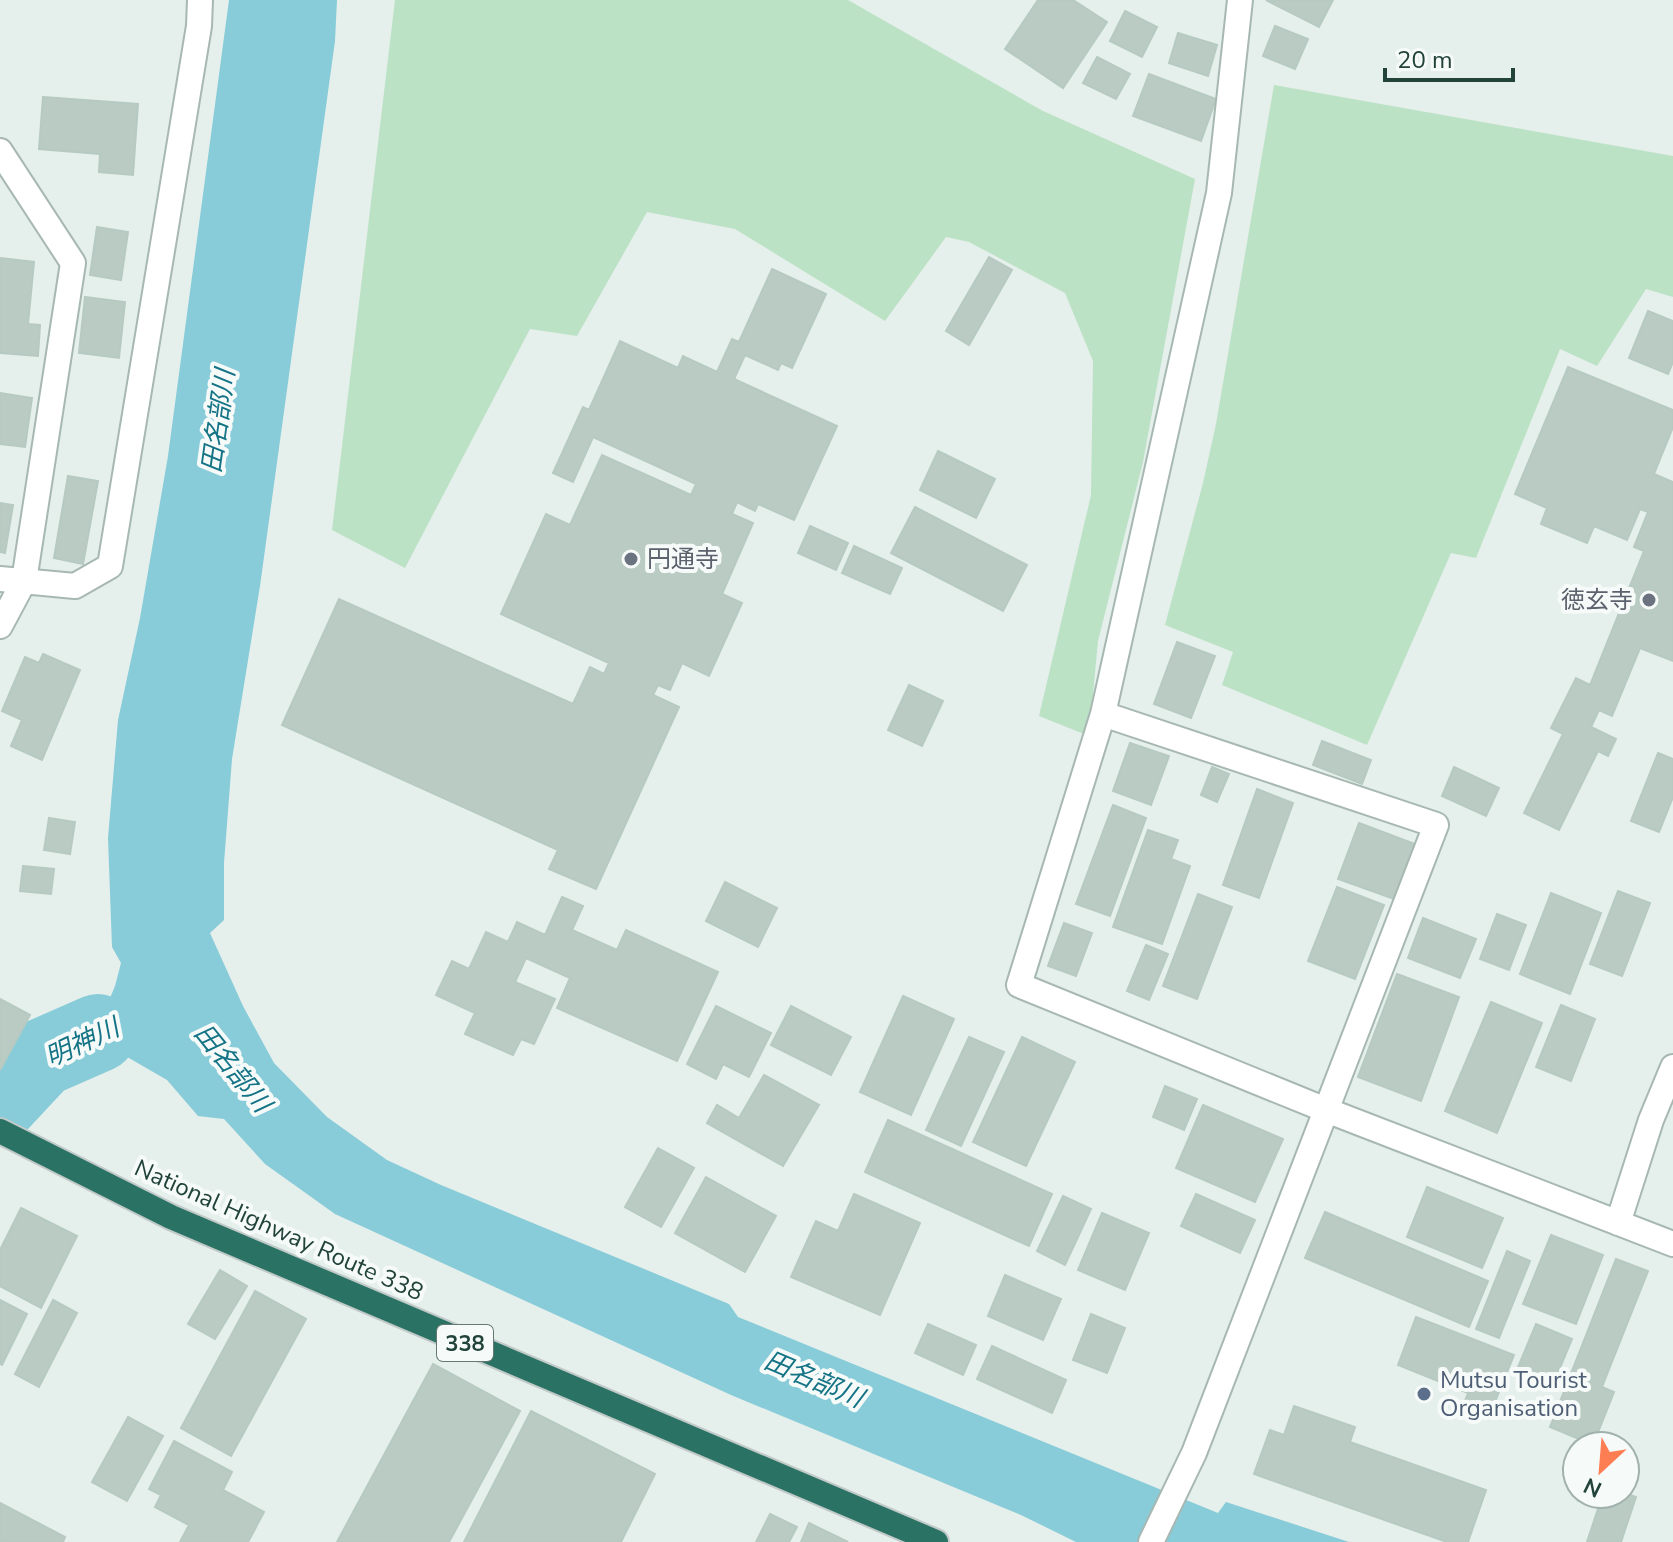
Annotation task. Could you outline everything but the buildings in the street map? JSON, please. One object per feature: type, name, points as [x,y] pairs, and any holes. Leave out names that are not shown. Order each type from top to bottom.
[{"type":"highway","name":"National Highway Route 338","points":[[2,1136],[171,1217],[936,1542]]},
{"type":"street","points":[[12,580],[75,586],[110,566],[199,26],[200,0]]},
{"type":"street","points":[[1240,0],[1219,193],[1103,714],[1019,985],[1326,1110],[1673,1244]]},
{"type":"street","points":[[0,151],[73,263],[12,580],[0,626]]},
{"type":"street","points":[[1103,714],[1436,825],[1194,1453],[1151,1542]]},
{"type":"street","points":[[1618,1223],[1651,1120],[1673,1067]]},
{"type":"green space","points":[[395,0],[848,0],[1043,111],[1195,179],[1143,462],[1098,641],[1089,736],[1039,716],[1091,495],[1093,361],[1065,293],[969,242],[946,237],[885,321],[735,229],[647,212],[577,336],[530,329],[405,568],[332,530]]},
{"type":"green space","points":[[1274,85],[1673,156],[1673,297],[1646,289],[1597,366],[1560,349],[1476,558],[1451,553],[1367,745],[1222,685],[1233,652],[1165,625],[1216,424]]},
{"type":"water","name":"田名部川","points":[[229,0],[337,0],[335,41],[260,586],[232,759],[224,863],[224,920],[210,933],[243,1006],[274,1063],[327,1117],[387,1160],[441,1185],[729,1304],[738,1317],[1218,1513],[1226,1502],[1349,1542],[1076,1542],[1021,1515],[731,1395],[335,1214],[265,1164],[224,1119],[198,1116],[167,1080],[122,1054],[85,1055],[49,1065],[19,1097],[0,1083],[66,1019],[103,1015],[121,963],[112,947],[108,838],[118,720],[140,618],[168,456]]},
{"type":"waterway","name":"明神川","points":[[0,1102],[41,1058],[98,1033]]},
{"type":"place","name":"円通寺","points":[[631,559]]},
{"type":"place","name":"徳玄寺","points":[[1649,600]]},
{"type":"place","name":"Mutsu Tourist Organisation","points":[[1424,1394]]}]
